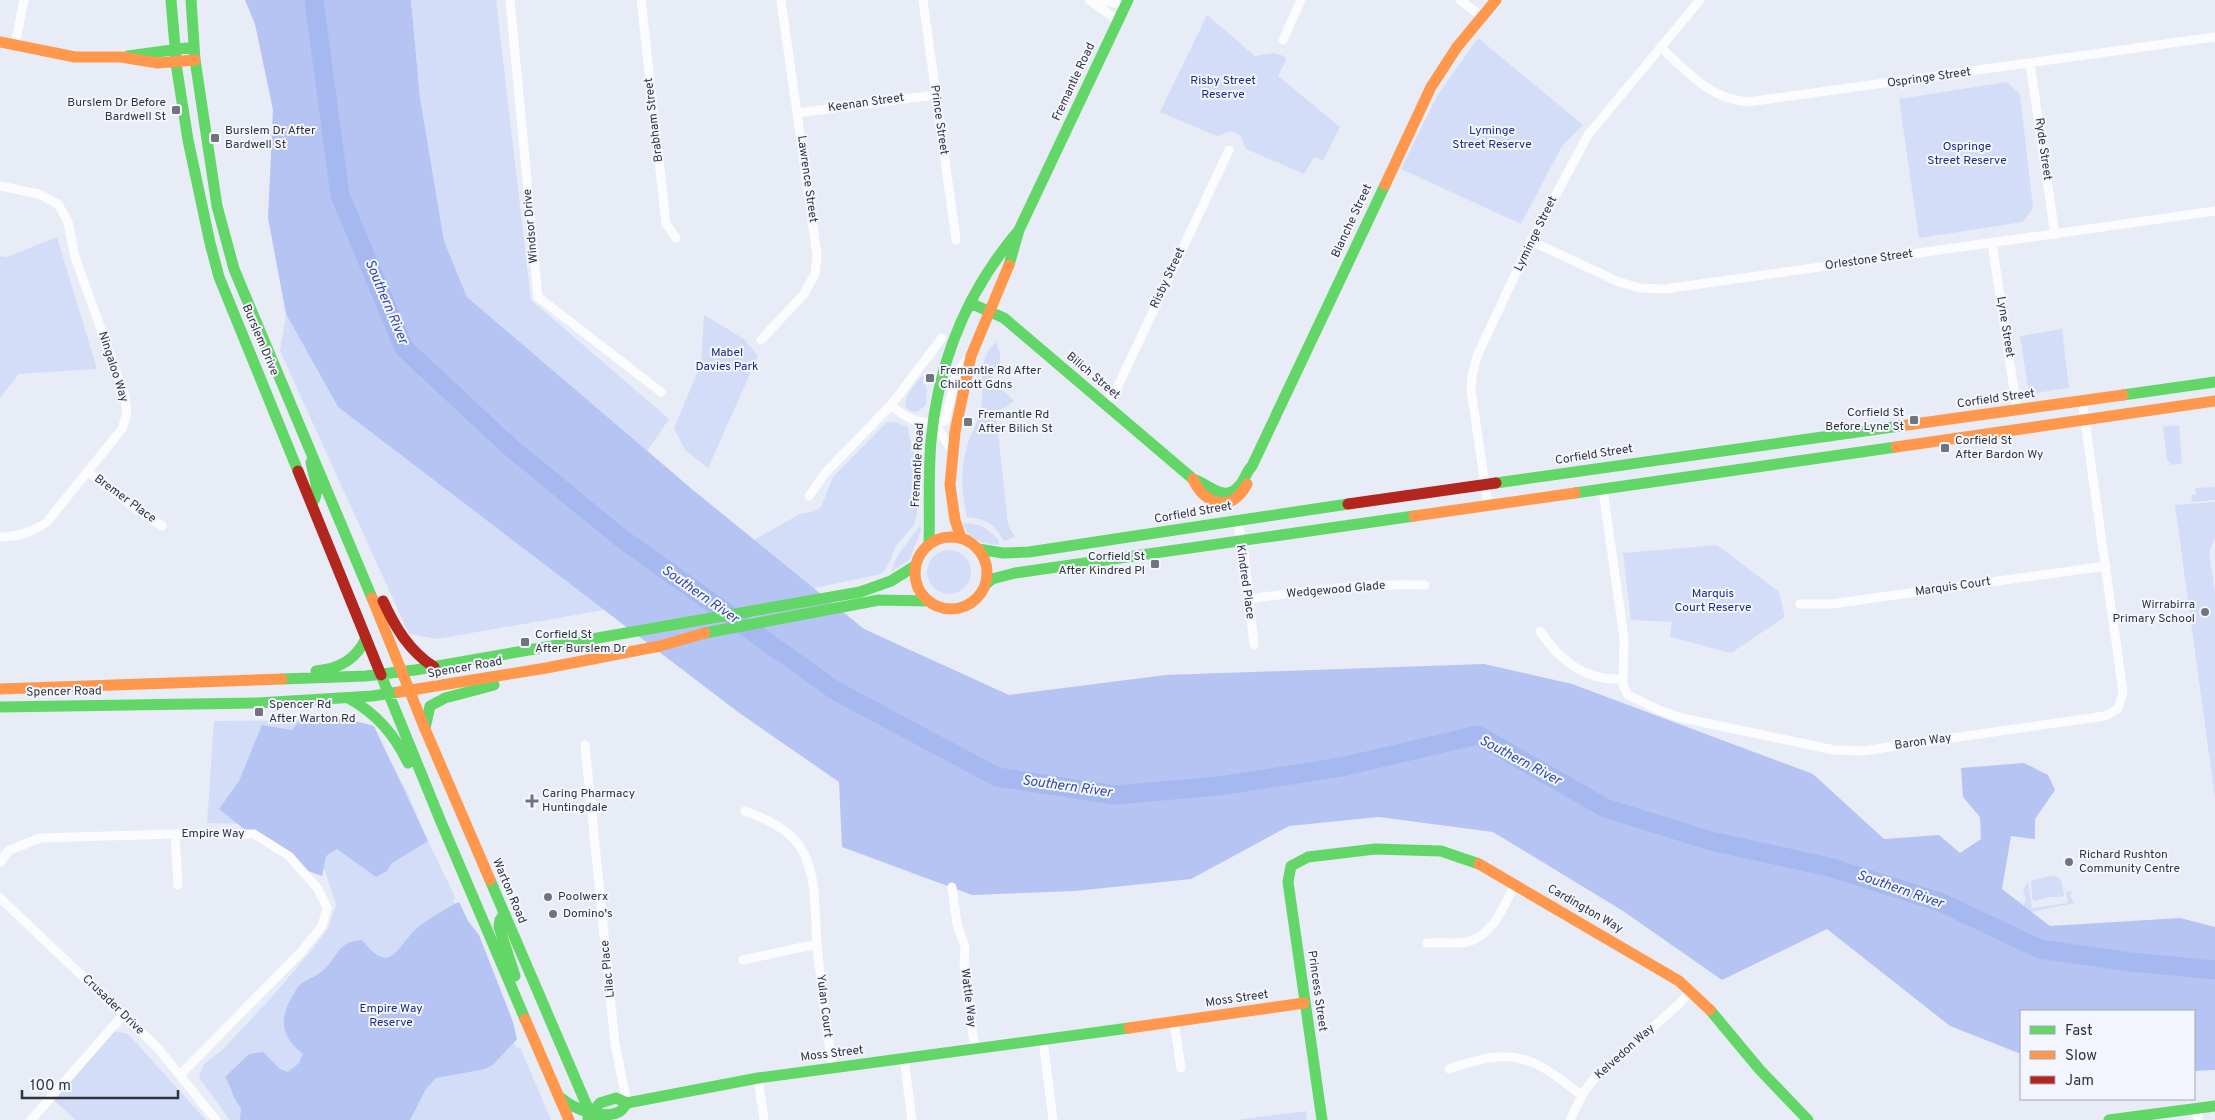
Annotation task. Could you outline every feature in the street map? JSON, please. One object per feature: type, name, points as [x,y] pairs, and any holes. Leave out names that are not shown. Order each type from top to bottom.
[{"type":"main road","name":"Burslem Drive","points":[[171,0],[174,50],[199,198],[219,277],[381,674]]},
{"type":"main road","name":"Burslem Drive","points":[[191,0],[194,47],[217,206],[234,269],[402,672]]},
{"type":"main road","name":"Blanche Street","points":[[1193,479],[1198,489],[1217,504],[1228,505],[1242,496],[1252,472],[1252,466],[1431,87],[1446,62],[1481,16],[1496,0]]},
{"type":"main road","name":"Fremantle Road","points":[[961,538],[952,516],[950,500],[951,450],[972,354],[1014,255],[1019,230],[1126,3]]},
{"type":"main road","points":[[0,42],[60,55],[121,57],[194,47]]},
{"type":"main road","points":[[121,57],[150,63],[196,60]]},
{"type":"main road","name":"Fremantle Road","points":[[929,544],[930,467],[933,424],[941,382],[950,352],[970,303],[1001,249],[1019,230]]},
{"type":"main road","name":"Bilich Street","points":[[970,303],[1004,318],[1193,479]]},
{"type":"main road","name":"Corfield Street","points":[[978,549],[997,553],[1017,552],[1172,531],[1237,519],[2215,382]]},
{"type":"main road","points":[[986,584],[985,560],[978,549],[961,538],[939,539],[929,544],[923,550],[915,566],[916,585],[928,601],[940,608],[954,609],[968,606],[979,597],[986,584],[992,579],[1015,573],[2215,401]]},
{"type":"main road","points":[[309,446],[311,468],[317,490],[317,496],[312,503]]},
{"type":"main road","points":[[350,544],[363,558],[390,618],[401,636],[423,661],[434,667]]},
{"type":"main road","name":"Spencer Road","points":[[0,689],[281,679],[402,672],[692,623],[878,587],[898,578],[915,566]]},
{"type":"main road","name":"Spencer Road","points":[[0,707],[258,703],[389,694],[660,646],[694,635],[879,600],[904,599],[928,601]]},
{"type":"main road","points":[[281,679],[300,672],[324,671],[347,663],[362,651],[366,638]]},
{"type":"main road","points":[[425,729],[430,706],[445,698],[566,670],[586,660]]},
{"type":"main road","name":"Warton Road","points":[[402,672],[546,1009],[590,1118]]},
{"type":"main road","points":[[381,674],[441,822],[569,1120]]},
{"type":"main road","points":[[124,685],[157,692],[176,693],[182,704]]},
{"type":"main road","points":[[347,697],[366,706],[389,732],[403,751],[422,793],[441,822]]},
{"type":"main road","name":"Cardington Way","points":[[1291,866],[1308,857],[1374,848],[1441,851],[1474,861],[1666,972],[1691,991],[1714,1014],[1760,1070],[1808,1120]]},
{"type":"main road","name":"Princess Street","points":[[1291,866],[1288,882],[1322,1120]]},
{"type":"main road","points":[[504,914],[500,920],[499,927],[516,980],[514,992]]},
{"type":"main road","name":"Moss Street","points":[[559,1097],[590,1118],[618,1112],[626,1103],[758,1078],[832,1067],[904,1060],[1304,1003]]},
{"type":"main road","points":[[545,1064],[551,1058],[553,1052],[548,1033],[546,1009]]},
{"type":"main road","points":[[2109,1120],[2215,1106]]},
{"type":"street","points":[[15,45],[24,0]]},
{"type":"street","name":"Windsor Drive","points":[[510,0],[538,297],[661,392]]},
{"type":"street","name":"Brabham Street","points":[[641,0],[666,224],[676,238]]},
{"type":"street","name":"Lawrence Street","points":[[761,340],[804,294],[815,274],[817,255],[781,0]]},
{"type":"street","name":"Prince Street","points":[[924,0],[935,95],[956,240]]},
{"type":"street","points":[[1089,0],[1118,20]]},
{"type":"street","points":[[1104,0],[1126,3]]},
{"type":"street","points":[[1283,40],[1301,0]]},
{"type":"street","points":[[1460,0],[1481,16]]},
{"type":"street","name":"Lyminge Street","points":[[1488,506],[1471,390],[1477,356],[1531,240],[1588,135],[1700,0]]},
{"type":"street","name":"Ospringe Street","points":[[1660,47],[1710,91],[1722,98],[1748,102],[2215,37]]},
{"type":"street","name":"Ryde Street","points":[[2030,63],[2055,235]]},
{"type":"street","name":"Keenan Street","points":[[797,113],[935,95]]},
{"type":"street","name":"Risby Street","points":[[1104,404],[1117,388],[1229,150]]},
{"type":"street","name":"Ningaloo Way","points":[[0,186],[39,194],[58,204],[68,222],[75,257],[125,396],[127,413],[122,429],[46,523],[30,533],[0,538]]},
{"type":"street","name":"Orlestone Street","points":[[1531,240],[1619,282],[1640,288],[1665,289],[2215,211]]},
{"type":"street","name":"Lyne Street","points":[[1992,243],[2017,410]]},
{"type":"street","points":[[809,496],[826,472],[890,405],[942,338]]},
{"type":"street","points":[[890,405],[910,419],[933,424],[945,421],[958,372],[972,354]]},
{"type":"street","name":"Baron Way","points":[[1622,679],[1628,695],[1678,717],[1834,750],[1862,751],[2105,716],[2118,709],[2123,692],[2082,400]]},
{"type":"street","points":[[933,424],[951,450]]},
{"type":"street","name":"Bremer Place","points":[[88,472],[162,526]]},
{"type":"street","points":[[1540,631],[1558,655],[1593,677],[1605,680],[1622,679],[1624,638],[1603,490]]},
{"type":"street","name":"Kindred Place","points":[[1237,519],[1244,554],[1254,644]]},
{"type":"street","name":"Marquis Court","points":[[1800,604],[1831,604],[2106,566]]},
{"type":"street","name":"Wedgewood Glade","points":[[1248,599],[1330,589],[1398,584],[1425,585]]},
{"type":"street","name":"Lilac Place","points":[[585,745],[616,1044],[626,1103]]},
{"type":"street","name":"Yulan Court","points":[[745,811],[778,825],[795,840],[806,860],[814,888],[817,944],[832,1067]]},
{"type":"street","points":[[175,834],[178,885]]},
{"type":"street","name":"Empire Way","points":[[0,863],[8,850],[40,838],[254,834],[289,856],[318,889],[327,908],[322,926],[301,952],[180,1075]]},
{"type":"street","points":[[1427,942],[1466,942],[1482,936],[1496,921],[1515,884]]},
{"type":"street","name":"Wattle Way","points":[[952,887],[957,924],[966,947],[964,969],[976,1050]]},
{"type":"street","name":"Crusader Drive","points":[[0,898],[122,1016],[157,1047],[216,1120]]},
{"type":"street","points":[[743,960],[817,944]]},
{"type":"street","name":"Kelvedon Way","points":[[1570,1120],[1582,1095],[1593,1080],[1678,1005],[1691,991]]},
{"type":"street","points":[[31,1120],[122,1016]]},
{"type":"street","points":[[1174,1022],[1181,1068]]},
{"type":"street","points":[[1043,1040],[1053,1120]]},
{"type":"street","points":[[1449,1068],[1475,1060],[1503,1055],[1536,1063],[1582,1095]]},
{"type":"street","points":[[904,1060],[912,1120]]},
{"type":"street","points":[[758,1078],[764,1120]]},
{"type":"street","points":[[2197,1107],[2198,1120]]},
{"type":"green space","points":[[245,0],[411,0],[420,98],[444,241],[467,297],[693,490],[864,629],[1009,695],[1166,675],[1484,664],[1572,684],[1813,774],[1884,839],[1939,835],[1960,853],[1981,839],[1980,817],[1963,797],[1961,768],[2024,763],[2048,775],[2055,790],[2035,819],[2035,839],[2011,836],[2002,889],[2050,926],[2180,918],[2215,927],[2215,1070],[2195,1071],[2195,1010],[2020,1010],[2020,1054],[1950,1026],[1827,929],[1722,980],[1623,911],[1493,832],[1379,817],[1289,826],[1191,879],[1075,891],[972,895],[842,847],[839,782],[738,712],[338,407],[286,314],[268,218],[273,110],[255,24]]},
{"type":"green space","points":[[411,0],[496,0],[531,300],[669,419],[647,451],[467,297],[444,241],[420,98]]},
{"type":"green space","name":"Risby Street Reserve","points":[[1207,15],[1255,56],[1273,53],[1284,56],[1286,60],[1278,76],[1340,127],[1323,161],[1314,157],[1304,174],[1246,149],[1240,135],[1232,131],[1217,136],[1160,112]]},
{"type":"green space","name":"Lyminge Street Reserve","points":[[1478,38],[1583,125],[1562,146],[1521,224],[1401,169],[1437,96]]},
{"type":"green space","name":"Ospringe Street Reserve","points":[[2007,82],[2020,94],[2033,208],[2023,222],[1919,238],[1899,99]]},
{"type":"green space","points":[[57,237],[97,369],[19,374],[0,398],[0,256],[7,257]]},
{"type":"green space","points":[[286,314],[338,407],[604,610],[437,639],[409,634],[280,351]]},
{"type":"green space","name":"Mabel Davies Park","points":[[704,315],[744,339],[758,356],[708,468],[685,450],[674,428],[701,364]]},
{"type":"green space","points":[[2062,329],[2069,388],[2029,394],[2020,336]]},
{"type":"green space","points":[[996,342],[1000,353],[1000,361],[991,378],[1014,401],[996,413],[1008,525],[1015,537],[1004,541],[997,530],[989,523],[967,517],[963,488],[963,468],[966,449],[981,408],[983,365],[985,357]]},
{"type":"green space","points":[[922,376],[924,377],[922,383],[926,385],[927,390],[926,405],[917,412],[906,407],[905,402],[910,391]]},
{"type":"green space","points":[[887,422],[895,422],[908,427],[919,467],[917,515],[914,525],[896,546],[887,567],[881,574],[814,588],[754,540],[800,514],[813,512],[821,507],[833,477]]},
{"type":"green space","points":[[2179,425],[2182,463],[2172,465],[2167,459],[2163,427]]},
{"type":"green space","points":[[2215,487],[2215,500],[2192,502],[2191,495],[2196,495],[2195,488]]},
{"type":"green space","points":[[2215,502],[2215,538],[2209,553],[2215,594],[2215,798],[2175,505]]},
{"type":"green space","points":[[964,523],[984,527],[999,540],[999,545],[988,544],[973,538],[965,530]]},
{"type":"green space","points":[[920,525],[921,530],[910,559],[891,572],[898,555]]},
{"type":"green space","name":"Marquis Court Reserve","points":[[1717,545],[1779,592],[1785,617],[1731,653],[1670,637],[1672,622],[1631,620],[1623,553]]},
{"type":"green space","points":[[949,550],[961,554],[967,560],[971,572],[967,584],[961,590],[949,594],[937,590],[931,584],[927,572],[931,560],[937,554]]},
{"type":"green space","points":[[301,719],[348,719],[374,726],[428,841],[392,863],[387,871],[376,877],[337,849],[326,856],[322,876],[282,856],[219,809],[239,781],[262,725],[292,730]]},
{"type":"green space","name":"Empire Way Reserve","points":[[333,720],[372,726],[407,792],[456,899],[453,900],[517,1049],[520,1047],[551,1120],[230,1120],[199,1078],[203,1065],[222,1050],[270,999],[311,951],[328,928],[336,905],[325,871],[293,839],[263,824],[207,823],[214,721]]},
{"type":"green space","points":[[2054,875],[2061,880],[2064,895],[2062,897],[2048,897],[2035,901],[2032,899],[2031,881]]},
{"type":"green space","points":[[2028,881],[2032,908],[2068,903],[2066,892],[2072,891],[2070,896],[2074,903],[2026,913],[2023,908],[2026,899],[2023,891]]},
{"type":"green space","points":[[459,902],[468,921],[479,935],[513,1022],[517,1039],[494,1064],[485,1069],[436,1078],[426,1089],[410,1120],[240,1120],[241,1108],[225,1077],[249,1054],[263,1052],[280,1069],[288,1072],[299,1063],[303,1054],[290,1042],[284,1028],[284,1021],[288,1005],[300,985],[321,972],[342,947],[353,941],[362,940],[372,951],[380,956],[386,958],[392,956],[419,926]]},
{"type":"green space","points":[[114,1031],[128,1034],[206,1120],[76,1120],[51,1098],[98,1043]]},
{"type":"green space","points":[[1306,1111],[1307,1120],[1236,1120]]},
{"type":"waterway","name":"Southern River","points":[[314,0],[340,195],[404,348],[509,446],[621,538],[836,691],[997,777],[1115,795],[1219,786],[1341,767],[1478,735],[1605,808],[1711,841],[1829,867],[1940,902],[2040,949],[2131,962],[2215,970]]},
{"type":"traffic: fast","points":[[171,0],[177,70],[188,140],[219,277],[298,471]]},
{"type":"traffic: fast","points":[[191,0],[195,60],[217,206],[234,269],[372,598]]},
{"type":"traffic: fast","points":[[1009,265],[1019,230],[1128,0]]},
{"type":"traffic: fast","points":[[128,56],[194,47]]},
{"type":"traffic: fast","points":[[970,303],[1004,318],[1193,479],[1216,491],[1228,493],[1234,491],[1239,486],[1252,466],[1385,185]]},
{"type":"traffic: fast","points":[[929,544],[931,441],[935,412],[948,355],[958,328],[985,277],[1019,230]]},
{"type":"traffic: fast","points":[[2123,395],[2215,382]]},
{"type":"traffic: fast","points":[[1496,483],[1900,426]]},
{"type":"traffic: fast","points":[[1575,493],[1896,447]]},
{"type":"traffic: fast","points":[[311,462],[317,488],[312,503]]},
{"type":"traffic: fast","points":[[978,549],[1003,553],[1029,552],[1348,504]]},
{"type":"traffic: fast","points":[[986,584],[992,579],[1015,573],[1414,516]]},
{"type":"traffic: fast","points":[[282,679],[366,676],[415,670],[860,592],[891,581],[915,566]]},
{"type":"traffic: fast","points":[[705,633],[879,600],[928,601]]},
{"type":"traffic: fast","points":[[316,671],[332,668],[346,662],[352,658],[366,638]]},
{"type":"traffic: fast","points":[[381,675],[525,1019]]},
{"type":"traffic: fast","points":[[425,728],[430,706],[445,698],[494,685]]},
{"type":"traffic: fast","points":[[0,707],[258,703],[372,696],[399,692]]},
{"type":"traffic: fast","points":[[350,699],[377,718],[391,734],[408,763]]},
{"type":"traffic: fast","points":[[1322,1120],[1288,882],[1291,866],[1308,857],[1375,849],[1441,851],[1479,864]]},
{"type":"traffic: fast","points":[[490,880],[593,1120]]},
{"type":"traffic: fast","points":[[504,914],[500,920],[499,927],[515,976]]},
{"type":"traffic: fast","points":[[1710,1010],[1760,1070],[1808,1120]]},
{"type":"traffic: fast","points":[[561,1098],[580,1109],[604,1115],[619,1112],[627,1103],[758,1078],[1129,1028]]},
{"type":"traffic: fast","points":[[588,1118],[600,1103],[616,1098],[627,1103]]},
{"type":"traffic: fast","points":[[2109,1120],[2215,1106]]},
{"type":"traffic: slow","points":[[1385,185],[1431,87],[1457,47],[1496,0]]},
{"type":"traffic: slow","points":[[0,42],[75,57],[121,57],[158,63],[195,60]]},
{"type":"traffic: slow","points":[[961,538],[955,520],[950,485],[955,432],[971,356],[1009,265]]},
{"type":"traffic: slow","points":[[1900,426],[2123,395]]},
{"type":"traffic: slow","points":[[1896,447],[2215,401]]},
{"type":"traffic: slow","points":[[1193,479],[1204,495],[1211,500],[1219,502],[1234,499],[1247,484]]},
{"type":"traffic: slow","points":[[1414,516],[1575,493]]},
{"type":"traffic: slow","points":[[951,537],[965,540],[977,547],[984,559],[987,573],[984,587],[977,599],[965,606],[951,609],[937,606],[925,599],[918,587],[915,573],[918,559],[925,547],[937,540],[951,537]]},
{"type":"traffic: slow","points":[[372,598],[425,729],[490,880]]},
{"type":"traffic: slow","points":[[399,692],[546,668],[660,646],[705,633]]},
{"type":"traffic: slow","points":[[0,689],[282,679]]},
{"type":"traffic: slow","points":[[1479,864],[1679,981],[1710,1010]]},
{"type":"traffic: slow","points":[[1129,1028],[1304,1003]]},
{"type":"traffic: slow","points":[[525,1019],[569,1120]]},
{"type":"traffic: jam","points":[[298,471],[381,675]]},
{"type":"traffic: jam","points":[[1348,504],[1496,483]]},
{"type":"traffic: jam","points":[[383,601],[410,646],[434,667]]},
{"type":"place","name":"Burslem Dr Before Bardwell St","points":[[176,110]]},
{"type":"place","name":"Burslem Dr After Bardwell St","points":[[215,138]]},
{"type":"place","name":"Fremantle Rd After Chilcott Gdns","points":[[930,378]]},
{"type":"place","name":"Corfield St Before Lyne St","points":[[1914,420]]},
{"type":"place","name":"Fremantle Rd After Bilich St","points":[[968,422]]},
{"type":"place","name":"Corfield St After Bardon Wy","points":[[1945,448]]},
{"type":"place","name":"Corfield St After Kindred Pl","points":[[1155,564]]},
{"type":"place","name":"Wirrabirra Primary School","points":[[2205,612]]},
{"type":"place","name":"Corfield St After Burslem Dr","points":[[525,642]]},
{"type":"place","name":"Spencer Rd After Warton Rd","points":[[259,712]]},
{"type":"place","name":"Caring Pharmacy Huntingdale","points":[[532,801]]},
{"type":"place","name":"Richard Rushton Community Centre","points":[[2069,862]]},
{"type":"place","name":"Poolwerx","points":[[548,897]]},
{"type":"place","name":"Domino's","points":[[553,914]]}]
